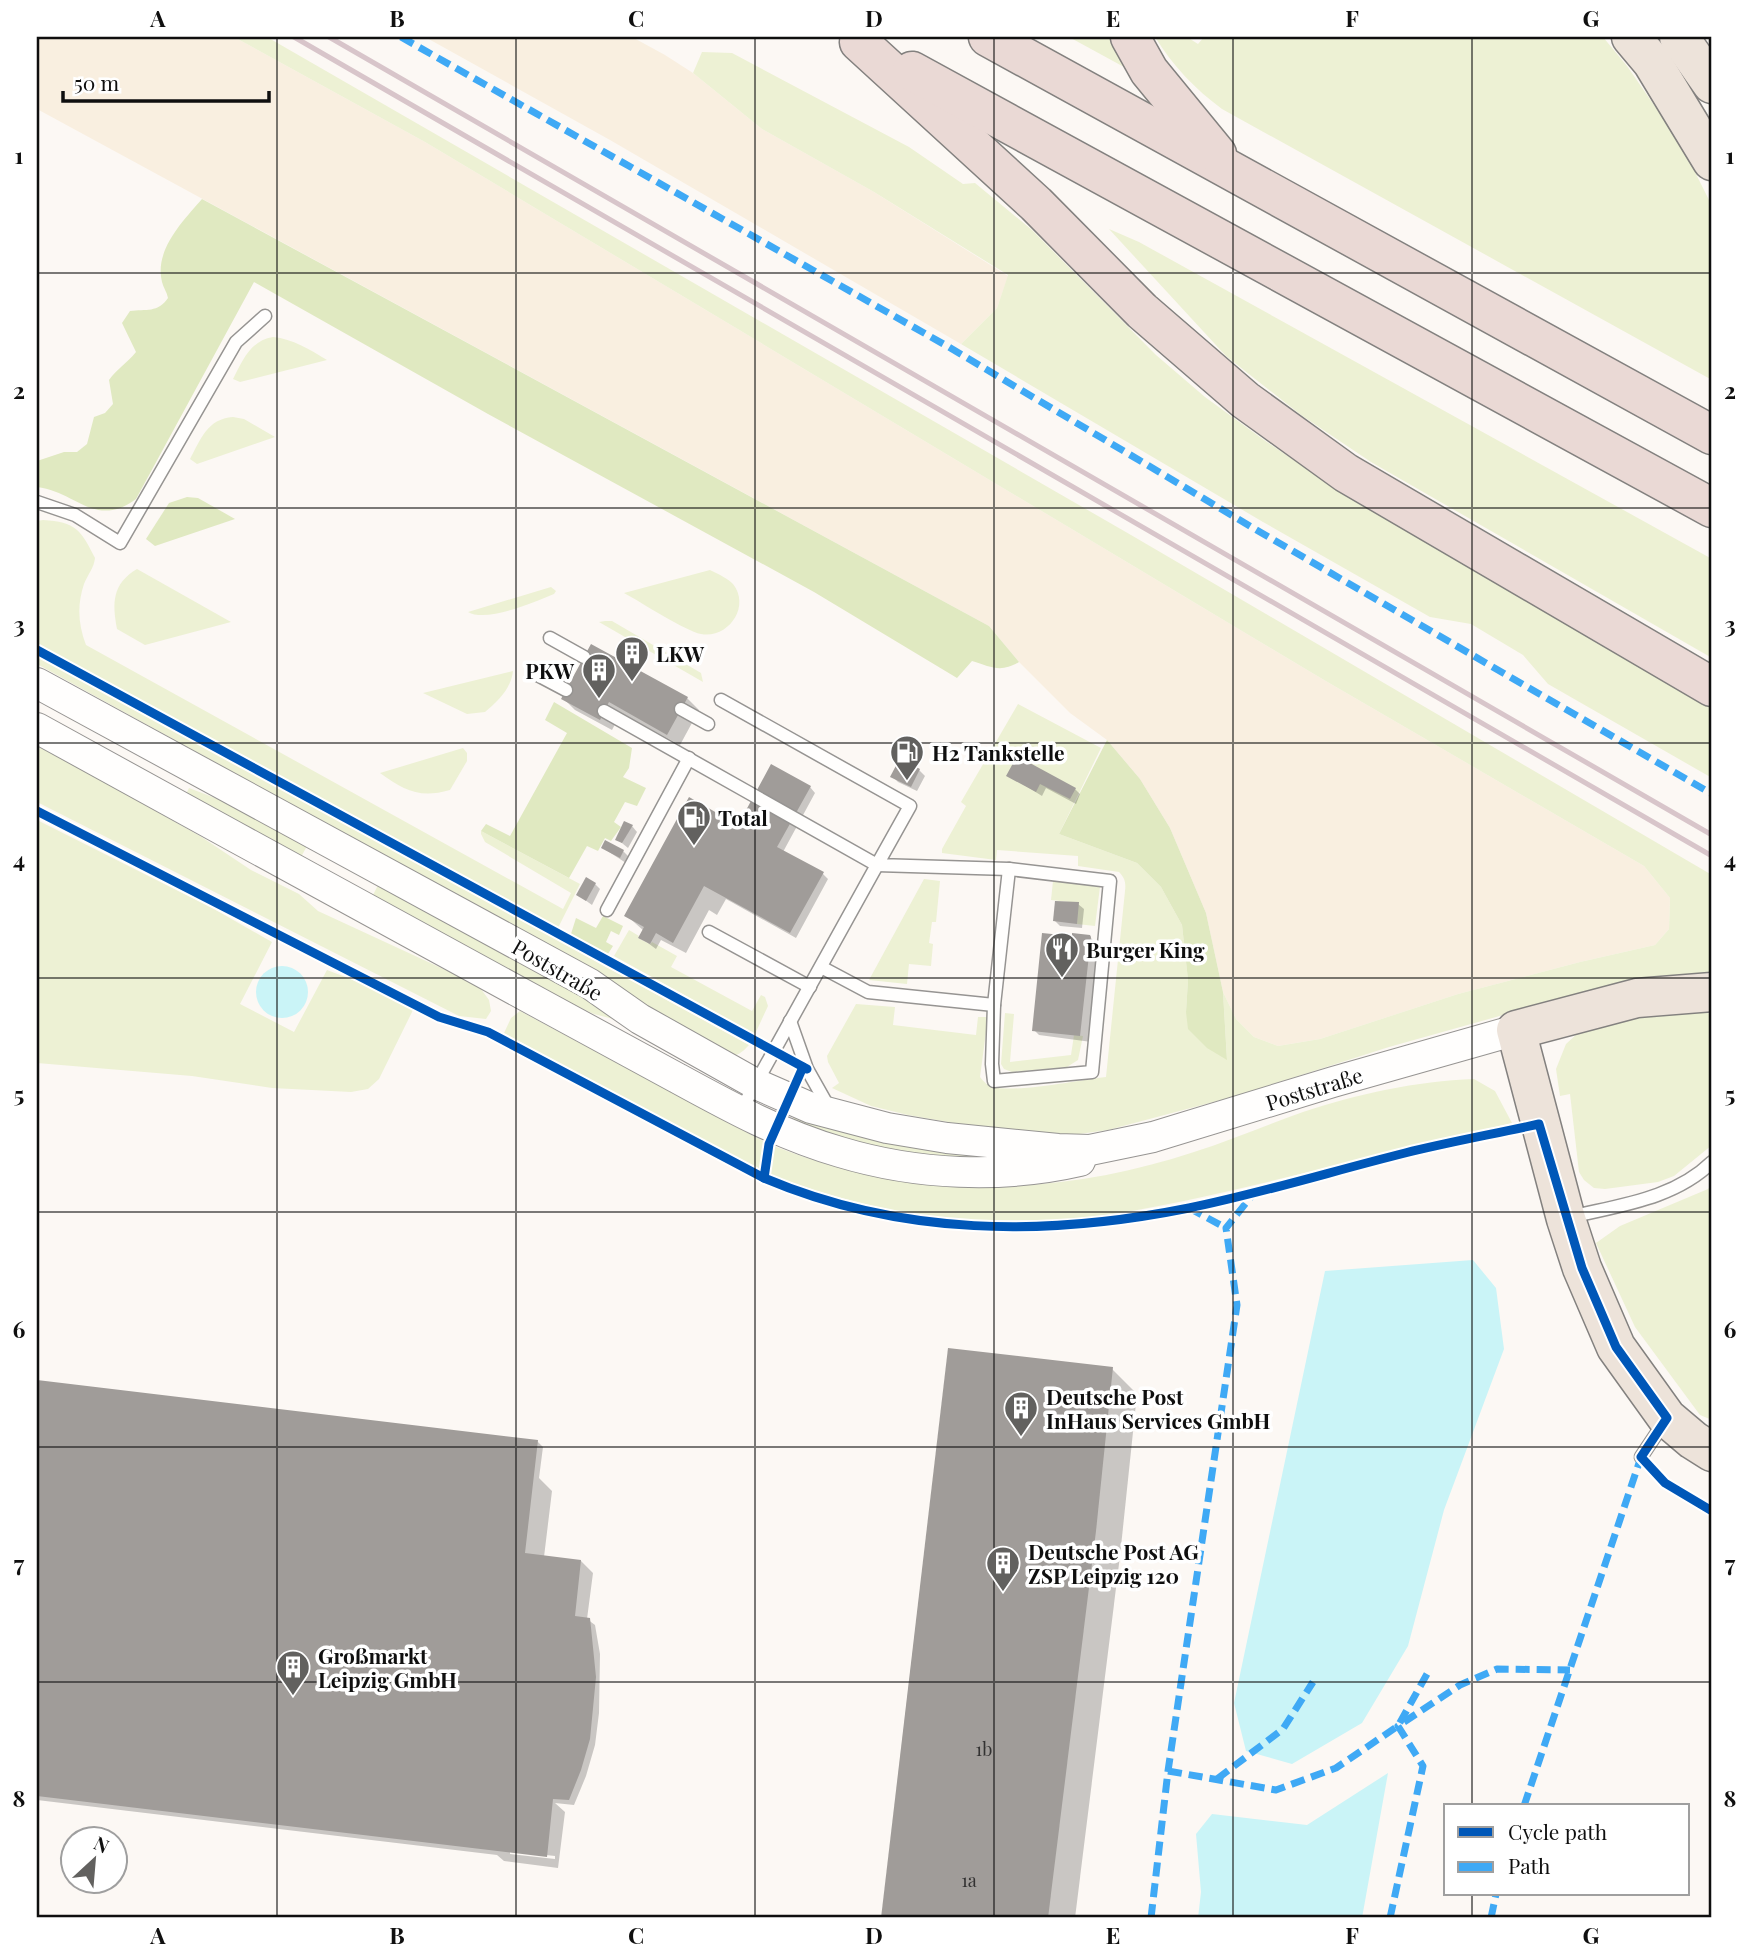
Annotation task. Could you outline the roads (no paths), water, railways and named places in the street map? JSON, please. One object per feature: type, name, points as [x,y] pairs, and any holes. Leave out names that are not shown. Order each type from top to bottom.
[{"type":"highway","points":[[988,37],[1712,435]]},
{"type":"highway","points":[[1130,37],[1149,71],[1230,170]]},
{"type":"highway","points":[[854,39],[1712,508]]},
{"type":"highway","points":[[854,39],[1037,204],[1142,311],[1245,400],[1346,473],[1712,687]]},
{"type":"main road","points":[[1631,37],[1652,62],[1712,161]]},
{"type":"main road","points":[[1679,37],[1712,84]]},
{"type":"main road","points":[[1712,992],[1637,998],[1516,1030],[1566,1219],[1582,1268],[1616,1347],[1667,1418],[1712,1452]]},
{"type":"street","name":"Poststraße","points":[[37,683],[590,984],[640,1019],[754,1083],[788,1100],[832,1115],[887,1128],[947,1138],[1058,1149],[1090,1150],[1112,1147],[1516,1030]]},
{"type":"street","name":"Poststraße","points":[[37,728],[776,1130],[842,1153],[878,1162],[926,1169],[980,1172],[1057,1167],[1092,1158],[1112,1147]]},
{"type":"lane","points":[[37,502],[75,514],[120,543],[236,342],[265,316]]},
{"type":"lane","points":[[550,638],[584,657]]},
{"type":"lane","points":[[532,671],[565,690]]},
{"type":"lane","points":[[720,700],[910,806],[740,1112]]},
{"type":"lane","points":[[681,709],[708,724]]},
{"type":"lane","points":[[604,711],[877,865],[1010,869],[1110,881],[1092,1072],[994,1081],[994,1005],[1010,869]]},
{"type":"lane","points":[[607,910],[689,758]]},
{"type":"lane","points":[[709,932],[810,987]]},
{"type":"lane","points":[[821,967],[868,992],[994,1005]]},
{"type":"lane","points":[[790,1021],[807,1069],[832,1115]]},
{"type":"lane","points":[[1566,1219],[1638,1203],[1683,1184],[1712,1162]]},
{"type":"lane","points":[[1641,1457],[1667,1418]]},
{"type":"water","points":[[282,966],[292,968],[300,974],[306,982],[306,1002],[300,1010],[292,1016],[282,1018],[272,1016],[264,1010],[258,1002],[256,992],[258,982],[264,974],[272,968]]},
{"type":"water","points":[[1473,1260],[1496,1288],[1504,1349],[1444,1510],[1408,1646],[1362,1723],[1292,1764],[1246,1751],[1234,1703],[1325,1271]]},
{"type":"water","points":[[1388,1773],[1362,1918],[1198,1918],[1201,1892],[1196,1834],[1212,1814],[1307,1825]]},
{"type":"railway","points":[[294,37],[1712,856]]},
{"type":"railway","points":[[329,37],[1712,835]]},
{"type":"place","name":"LKW","points":[[632,683]]},
{"type":"place","name":"PKW","points":[[599,700]]},
{"type":"place","name":"H2 Tankstelle","points":[[907,782]]},
{"type":"place","name":"Total","points":[[694,847]]},
{"type":"place","name":"Burger King","points":[[1062,979]]},
{"type":"place","name":"Deutsche Post InHaus Services GmbH","points":[[1021,1438]]},
{"type":"place","name":"Deutsche Post AG ZSP Leipzig 120","points":[[1003,1593]]},
{"type":"place","name":"Großmarkt Leipzig GmbH","points":[[293,1697]]}]
